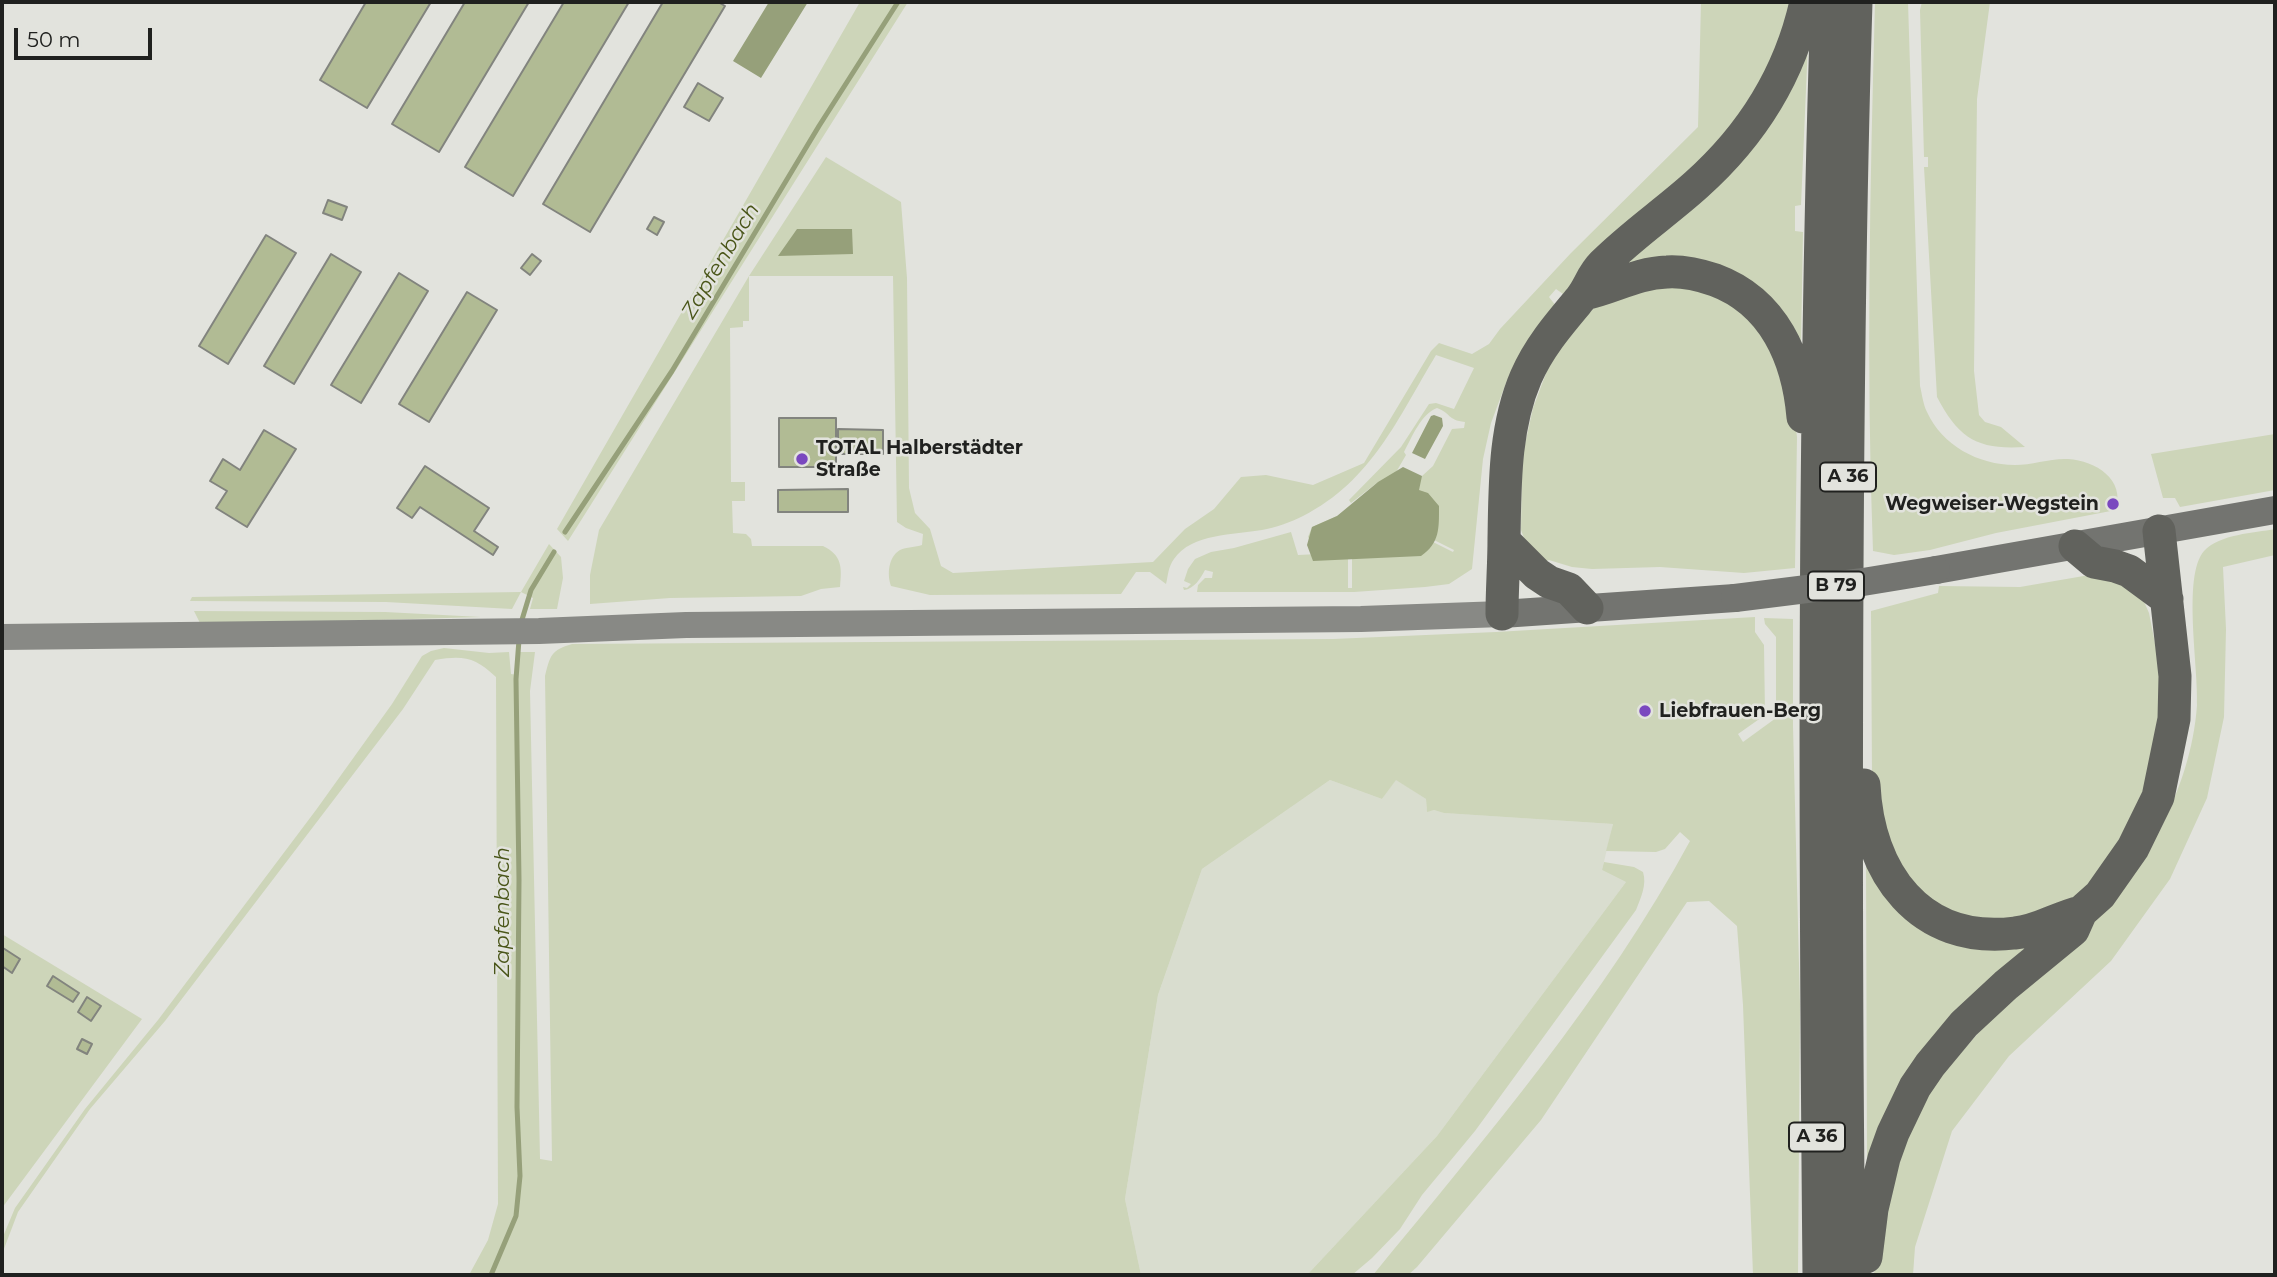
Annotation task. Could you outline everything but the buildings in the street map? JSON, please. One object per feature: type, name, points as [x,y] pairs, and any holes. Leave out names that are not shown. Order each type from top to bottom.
[{"type":"highway","points":[[1502,614],[1506,462],[1522,390],[1545,343],[1584,294],[1592,275],[1695,186],[1732,150],[1748,130],[1779,80],[1791,52],[1806,2]]},
{"type":"highway","name":"A 36","points":[[1819,1275],[1816,999],[1818,504],[1827,2]]},
{"type":"highway","name":"A 36","points":[[1849,1275],[1846,752],[1850,215],[1856,2]]},
{"type":"highway","points":[[1584,294],[1602,290],[1630,278],[1669,271],[1723,283],[1752,302],[1776,328],[1795,366],[1803,423],[1804,488],[1818,504]]},
{"type":"highway","points":[[1865,1275],[1877,1184],[1892,1133],[1915,1087],[1964,1024],[2006,985],[2073,930],[2081,912],[2099,895],[2128,856],[2158,797],[2174,719],[2175,676],[2159,531]]},
{"type":"highway","points":[[1504,541],[1537,574],[1549,582],[1569,589],[1587,608]]},
{"type":"highway","points":[[2075,547],[2094,562],[2129,572],[2167,599]]},
{"type":"highway","points":[[1846,752],[1863,764],[1865,803],[1872,840],[1879,857],[1897,887],[1918,908],[1947,925],[1978,934],[2031,931],[2064,916],[2081,912]]},
{"type":"main road","name":"B 79","points":[[1587,608],[1735,598],[1850,584],[2075,547],[2275,509]]},
{"type":"main road","points":[[2,637],[539,631],[722,625],[1361,619],[1587,608]]},
{"type":"shaded area","points":[[769,2],[808,2],[761,78],[733,61]]},
{"type":"shaded area","points":[[860,2],[908,2],[568,541],[557,529]]},
{"type":"shaded area","points":[[1701,2],[1795,2],[1780,53],[1708,160],[1563,294],[1556,289],[1549,297],[1556,306],[1525,345],[1506,383],[1491,423],[1483,459],[1472,569],[1449,584],[1354,592],[1197,592],[1198,585],[1205,578],[1212,578],[1213,572],[1205,570],[1194,585],[1184,590],[1183,587],[1187,588],[1191,584],[1184,581],[1195,559],[1211,552],[1291,532],[1298,555],[1319,554],[1308,537],[1312,527],[1355,508],[1378,482],[1351,503],[1349,500],[1401,447],[1429,404],[1436,403],[1454,409],[1474,368],[1436,355],[1381,446],[1348,485],[1327,502],[1288,523],[1191,544],[1172,562],[1166,584],[1150,572],[1136,572],[1121,594],[930,595],[891,586],[889,572],[893,557],[900,550],[922,545],[923,534],[897,522],[893,276],[749,276],[826,157],[901,202],[907,278],[909,488],[915,513],[930,529],[941,566],[953,573],[1153,562],[1185,529],[1214,509],[1241,477],[1266,475],[1313,485],[1364,463],[1431,351],[1439,343],[1472,354],[1489,344],[1571,253],[1698,127]],"holes":[[[1437,408],[1455,420],[1465,422],[1464,428],[1452,429],[1433,466],[1422,476],[1413,494],[1414,530],[1454,550],[1453,552],[1429,540],[1352,556],[1352,588],[1348,588],[1348,555],[1406,455],[1404,452],[1418,427],[1431,411]]]},
{"type":"shaded area","points":[[1875,2],[1908,2],[1920,386],[1927,412],[1942,434],[1975,457],[2015,465],[2068,459],[2089,463],[2112,481],[2118,499],[2116,510],[1996,533],[1930,550],[1894,555],[1873,551],[1869,345]]},
{"type":"shaded area","points":[[1922,2],[1990,2],[1977,99],[1974,371],[1979,415],[1985,422],[2001,427],[2025,447],[1995,446],[1972,439],[1953,423],[1937,397],[1924,167],[1928,167],[1928,157],[1924,157],[1920,10]]},
{"type":"shaded area","points":[[1808,43],[1801,205],[1795,206],[1795,231],[1803,232],[1801,343],[1755,291],[1609,277]]},
{"type":"shaded area","points":[[797,229],[852,229],[853,254],[778,256]]},
{"type":"shaded area","points":[[749,276],[749,321],[743,321],[743,327],[730,328],[731,482],[745,482],[745,501],[732,501],[733,533],[746,534],[751,539],[752,546],[823,546],[834,553],[839,562],[840,587],[821,589],[801,596],[670,598],[590,604],[590,575],[599,530]]},
{"type":"shaded area","points":[[1688,282],[1755,314],[1792,395],[1797,437],[1795,568],[1744,573],[1660,567],[1592,569],[1572,567],[1549,560],[1540,564],[1527,546],[1521,530],[1522,458],[1533,408],[1548,368],[1573,329],[1598,304],[1623,289]]},
{"type":"shaded area","points":[[1434,415],[1442,418],[1443,426],[1425,459],[1412,453]]},
{"type":"shaded area","points":[[2275,434],[2275,490],[2180,507],[2175,498],[2163,498],[2151,454]]},
{"type":"shaded area","points":[[1403,467],[1422,476],[1419,490],[1428,493],[1439,506],[1437,534],[1432,546],[1421,556],[1313,561],[1307,545],[1312,527],[1337,516],[1378,482]]},
{"type":"shaded area","points":[[2275,529],[2275,555],[2223,567],[2226,629],[2224,717],[2207,798],[2170,879],[2111,961],[2009,1056],[1952,1131],[1915,1247],[1913,1275],[1874,1275],[1877,1234],[1916,1103],[2161,828],[2168,813],[2185,768],[2197,705],[2193,601],[2197,563],[2204,551],[2219,541]]},
{"type":"shaded area","points":[[549,544],[561,557],[563,578],[557,609],[530,609],[533,598],[521,592]]},
{"type":"shaded area","points":[[2101,573],[2142,597],[2149,613],[2162,679],[2157,743],[2143,791],[2114,852],[2083,891],[2058,910],[2019,924],[1950,917],[1892,865],[1872,778],[1871,611],[1938,593],[1939,586],[2020,587]]},
{"type":"shaded area","points":[[521,592],[512,609],[386,602],[190,601],[192,597]]},
{"type":"shaded area","points":[[194,611],[385,612],[481,617],[201,625]]},
{"type":"shaded area","points":[[1755,617],[1755,632],[1764,645],[1765,715],[1738,734],[1743,742],[1776,718],[1776,637],[1765,624],[1764,618],[1793,619],[1800,1005],[1798,1275],[1753,1275],[1743,1005],[1737,926],[1709,901],[1687,902],[1541,1120],[1417,1267],[1408,1275],[1373,1275],[1501,1118],[1582,1011],[1657,899],[1690,841],[1680,832],[1665,849],[1656,852],[1606,851],[1613,824],[1444,813],[1434,810],[1427,812],[1426,799],[1396,780],[1382,799],[1330,780],[1202,869],[1158,995],[1125,1199],[1141,1275],[469,1275],[488,1240],[498,1204],[496,677],[482,665],[461,658],[435,660],[403,709],[165,1021],[90,1109],[18,1212],[2,1254],[2,1239],[15,1208],[85,1109],[158,1020],[316,810],[392,704],[422,656],[431,651],[444,648],[489,653],[509,652],[511,674],[518,675],[519,652],[535,652],[530,691],[540,1159],[552,1161],[545,676],[552,655],[565,646],[1333,639]]},
{"type":"shaded area","points":[[1396,779],[1426,799],[1427,811],[1613,824],[1602,870],[1626,882],[1437,1136],[1307,1275],[1141,1275],[1125,1199],[1158,995],[1202,869],[1330,780],[1382,799]]},
{"type":"shaded area","points":[[1866,860],[1894,899],[2049,934],[1867,1160]]},
{"type":"shaded area","points":[[1604,862],[1634,867],[1643,872],[1644,886],[1636,910],[1475,1131],[1422,1195],[1400,1229],[1352,1275],[1307,1275],[1437,1136],[1626,882],[1602,870]]},
{"type":"shaded area","points":[[2,934],[142,1019],[2,1208]]},
{"type":"waterway","name":"Zapfenbach","points":[[565,532],[672,371],[819,126],[898,2]]},
{"type":"waterway","name":"Zapfenbach","points":[[521,623],[531,590],[554,552]]},
{"type":"waterway","name":"Zapfenbach","points":[[491,1275],[516,1216],[520,1176],[517,1107],[519,880],[516,679],[519,640]]},
{"type":"place","name":"TOTAL Halberstädter Straße","points":[[802,459]]},
{"type":"place","name":"Wegweiser-Wegstein","points":[[2113,504]]},
{"type":"place","name":"Liebfrauen-Berg","points":[[1645,711]]}]
